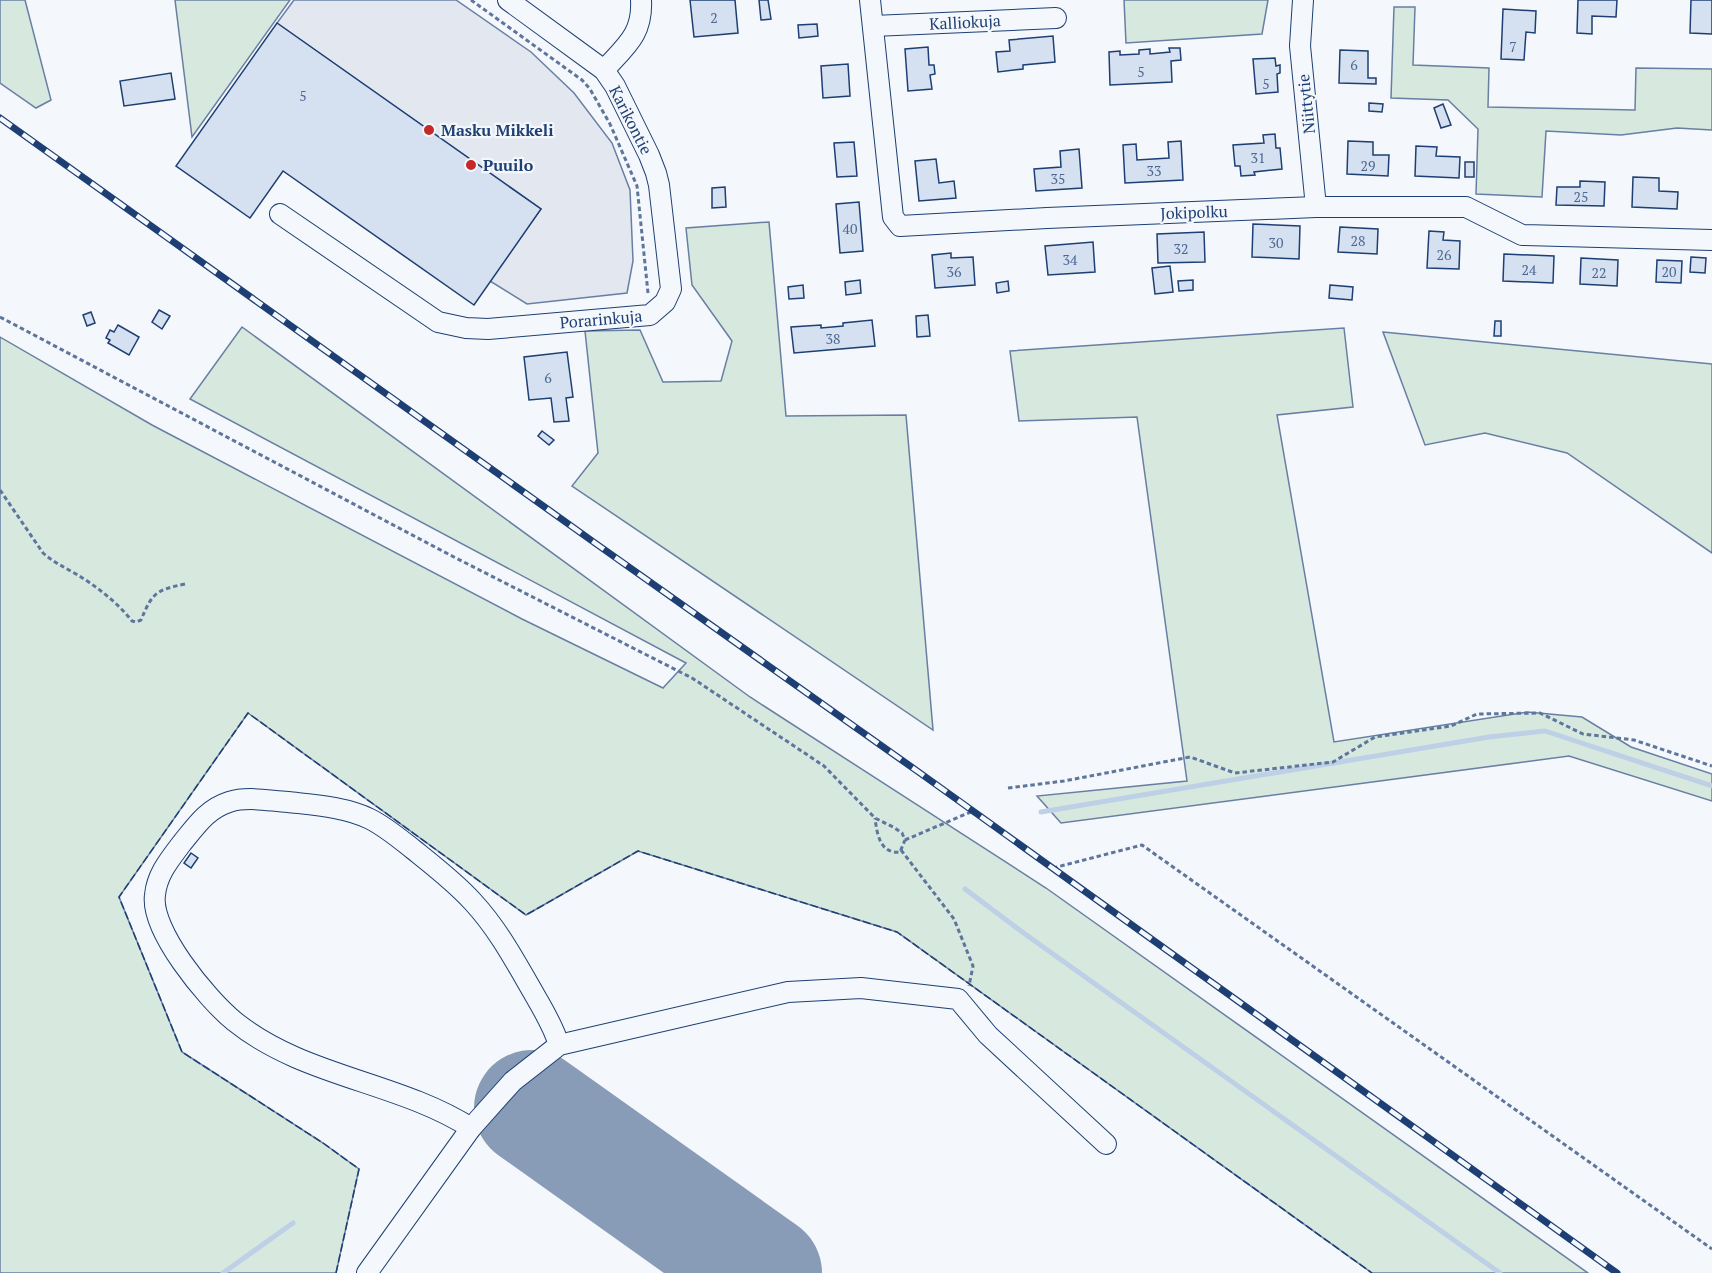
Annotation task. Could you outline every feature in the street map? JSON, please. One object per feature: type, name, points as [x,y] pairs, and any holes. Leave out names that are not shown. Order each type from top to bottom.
[{"type":"street","name":"Karikontie","points":[[508,0],[604,70],[626,106],[650,155],[659,185],[671,288]]},
{"type":"street","points":[[604,70],[631,40],[639,27],[640,0]]},
{"type":"street","name":"Jokipolku","points":[[870,0],[892,217],[900,226],[1316,207],[1466,207],[1522,235],[1712,240]]},
{"type":"street","name":"Niittytie","points":[[1303,0],[1300,46],[1316,207]]},
{"type":"street","name":"Kalliokuja","points":[[873,26],[1056,18]]},
{"type":"street","name":"Porarinkuja","points":[[280,214],[438,322],[466,328],[517,327],[650,315],[665,302],[671,288]]},
{"type":"street","points":[[471,1128],[451,1115],[418,1100],[291,1056],[234,1020],[205,992],[185,966],[160,925],[154,896],[166,863],[202,818],[215,807],[231,801],[251,799],[302,804],[354,813],[391,832],[464,894],[494,927],[553,1025],[559,1045]]},
{"type":"street","points":[[367,1273],[471,1128],[513,1081],[559,1045],[788,992],[861,988],[958,999],[988,1035],[1106,1144]]},
{"type":"path","points":[[471,0],[582,80],[597,99],[637,186],[650,315]]},
{"type":"path","points":[[0,317],[440,549],[692,678],[824,766],[875,818],[902,833],[905,840],[901,850]]},
{"type":"path","points":[[0,490],[43,553],[51,561],[91,584],[132,621],[141,620],[148,601],[155,594],[185,584]]},
{"type":"path","points":[[1008,788],[1064,781],[1190,757],[1235,772],[1334,762],[1375,737],[1451,726],[1477,714],[1540,713],[1583,734],[1634,740],[1712,766]]},
{"type":"path","points":[[905,840],[973,811]]},
{"type":"path","points":[[875,818],[880,843],[886,849],[894,852],[901,850]]},
{"type":"path","points":[[1053,868],[1142,845],[1712,1249]]},
{"type":"path","points":[[901,850],[954,919],[973,966],[970,985],[958,999]]},
{"type":"shaded area","points":[[0,0],[25,0],[51,100],[36,108],[0,83]]},
{"type":"shaded area","points":[[175,0],[290,0],[192,137]]},
{"type":"shaded area","points":[[294,0],[456,0],[531,52],[574,93],[612,143],[630,190],[633,261],[627,293],[527,304],[490,281],[541,209],[277,23]]},
{"type":"shaded area","points":[[1124,0],[1268,0],[1262,34],[1126,43]]},
{"type":"shaded area","points":[[1394,7],[1415,7],[1413,65],[1489,68],[1488,107],[1635,110],[1636,68],[1712,69],[1712,130],[1677,128],[1621,135],[1546,131],[1542,197],[1476,194],[1478,129],[1448,100],[1391,98]]},
{"type":"shaded area","points":[[769,222],[786,416],[906,415],[933,730],[572,486],[598,453],[585,331],[640,330],[663,382],[721,381],[732,341],[692,285],[686,228]]},
{"type":"shaded area","points":[[242,327],[750,697],[1046,888],[1588,1273],[1372,1273],[897,932],[638,851],[526,915],[248,713],[119,897],[182,1052],[323,1143],[359,1169],[336,1273],[0,1273],[0,337],[152,425],[522,619],[663,688],[686,663],[190,399]]},
{"type":"shaded area","points":[[1344,328],[1353,407],[1277,415],[1334,742],[1527,712],[1582,717],[1631,747],[1712,774],[1712,801],[1569,756],[1061,823],[1037,796],[1187,781],[1137,417],[1019,421],[1010,351]]},
{"type":"shaded area","points":[[1383,332],[1712,364],[1712,553],[1567,453],[1485,433],[1425,445]]},
{"type":"building","points":[[690,0],[735,0],[738,33],[694,37]]},
{"type":"building","points":[[759,0],[768,0],[771,19],[761,20]]},
{"type":"building","points":[[1578,0],[1617,0],[1616,17],[1592,16],[1592,34],[1577,33]]},
{"type":"building","points":[[1691,0],[1712,0],[1712,34],[1690,33]]},
{"type":"building","points":[[1503,9],[1536,11],[1535,33],[1526,32],[1524,60],[1501,59]]},
{"type":"building","points":[[277,23],[541,209],[474,305],[283,171],[250,218],[176,166]]},
{"type":"building","points":[[817,24],[818,36],[799,38],[798,25]]},
{"type":"building","points":[[1053,36],[1055,62],[1023,65],[1023,69],[998,72],[996,52],[1010,51],[1009,40]]},
{"type":"building","points":[[928,47],[929,65],[934,65],[935,74],[930,75],[932,89],[908,91],[905,49]]},
{"type":"building","points":[[1169,48],[1180,48],[1181,60],[1171,61],[1172,82],[1110,85],[1109,52],[1120,51],[1120,55],[1139,54],[1139,50],[1150,49],[1150,54],[1170,52]]},
{"type":"building","points":[[1340,50],[1368,51],[1368,78],[1376,78],[1376,84],[1339,83]]},
{"type":"building","points":[[1275,58],[1276,66],[1280,65],[1280,73],[1277,74],[1278,92],[1256,94],[1253,59]]},
{"type":"building","points":[[848,64],[850,96],[823,98],[821,66]]},
{"type":"building","points":[[171,73],[175,99],[124,106],[120,81]]},
{"type":"building","points":[[1369,103],[1383,104],[1382,112],[1369,111]]},
{"type":"building","points":[[1443,104],[1451,125],[1441,128],[1434,108]]},
{"type":"building","points":[[1275,134],[1276,148],[1280,148],[1282,169],[1241,176],[1240,166],[1235,166],[1233,145],[1264,143],[1263,135]]},
{"type":"building","points":[[1181,141],[1183,180],[1125,183],[1123,145],[1136,144],[1137,160],[1169,158],[1168,142]]},
{"type":"building","points":[[1348,141],[1373,142],[1373,155],[1389,155],[1388,176],[1347,174]]},
{"type":"building","points":[[854,142],[857,176],[837,177],[834,143]]},
{"type":"building","points":[[1416,146],[1437,147],[1436,156],[1460,157],[1459,178],[1415,176]]},
{"type":"building","points":[[1079,149],[1082,188],[1036,191],[1034,169],[1061,167],[1060,151]]},
{"type":"building","points":[[936,159],[939,183],[954,181],[956,198],[919,201],[915,161]]},
{"type":"building","points":[[1465,162],[1474,162],[1474,177],[1465,177]]},
{"type":"building","points":[[1633,177],[1659,178],[1659,191],[1678,192],[1677,209],[1632,207]]},
{"type":"building","points":[[1580,181],[1605,182],[1604,206],[1556,205],[1557,187],[1580,187]]},
{"type":"building","points":[[725,187],[726,207],[712,208],[712,188]]},
{"type":"building","points":[[859,202],[863,251],[840,253],[836,204]]},
{"type":"building","points":[[1253,224],[1300,226],[1299,259],[1252,257]]},
{"type":"building","points":[[1340,227],[1378,229],[1377,254],[1338,252]]},
{"type":"building","points":[[1429,231],[1444,232],[1443,240],[1460,241],[1459,269],[1427,268]]},
{"type":"building","points":[[1204,232],[1205,262],[1158,263],[1157,234]]},
{"type":"building","points":[[1093,242],[1095,272],[1048,275],[1045,246]]},
{"type":"building","points":[[951,253],[951,258],[973,257],[975,285],[935,288],[932,255]]},
{"type":"building","points":[[1504,254],[1554,256],[1553,283],[1503,281]]},
{"type":"building","points":[[1691,257],[1706,258],[1705,273],[1690,272]]},
{"type":"building","points":[[1581,258],[1618,260],[1617,286],[1580,284]]},
{"type":"building","points":[[1657,260],[1682,261],[1681,283],[1656,282]]},
{"type":"building","points":[[1170,266],[1173,292],[1155,294],[1152,268]]},
{"type":"building","points":[[860,280],[861,293],[846,295],[845,282]]},
{"type":"building","points":[[1193,280],[1193,290],[1179,291],[1178,281]]},
{"type":"building","points":[[1008,281],[1009,291],[997,293],[996,283]]},
{"type":"building","points":[[803,285],[804,298],[789,299],[788,287]]},
{"type":"building","points":[[1330,285],[1353,287],[1352,300],[1329,298]]},
{"type":"building","points":[[159,310],[170,316],[162,329],[152,322]]},
{"type":"building","points":[[91,312],[95,323],[87,326],[83,315]]},
{"type":"building","points":[[928,315],[930,336],[917,337],[916,316]]},
{"type":"building","points":[[872,320],[875,346],[794,353],[791,327],[821,325],[821,328]]},
{"type":"building","points":[[1495,321],[1501,321],[1501,336],[1494,336]]},
{"type":"building","points":[[118,325],[139,337],[129,355],[108,343],[110,340],[106,338],[110,330],[114,332]]},
{"type":"building","points":[[567,352],[573,397],[566,398],[569,421],[554,422],[551,398],[529,400],[524,357]]},
{"type":"building","points":[[542,431],[554,440],[549,445],[538,436]]},
{"type":"building","points":[[191,853],[198,858],[191,868],[184,863]]},
{"type":"waterway","points":[[1041,812],[1489,737],[1545,731],[1712,786]]},
{"type":"waterway","points":[[965,889],[1500,1273]]},
{"type":"waterway","points":[[223,1273],[293,1223]]},
{"type":"runway","points":[[532,1108],[764,1273]]},
{"type":"railway","points":[[0,118],[1617,1273]]},
{"type":"fence","points":[[336,1273],[359,1169],[323,1143],[182,1052],[119,897],[248,713],[526,915],[638,851],[897,932],[1372,1273]]},
{"type":"place","name":"Masku Mikkeli","points":[[429,130]]},
{"type":"place","name":"Puuilo","points":[[471,165]]}]
